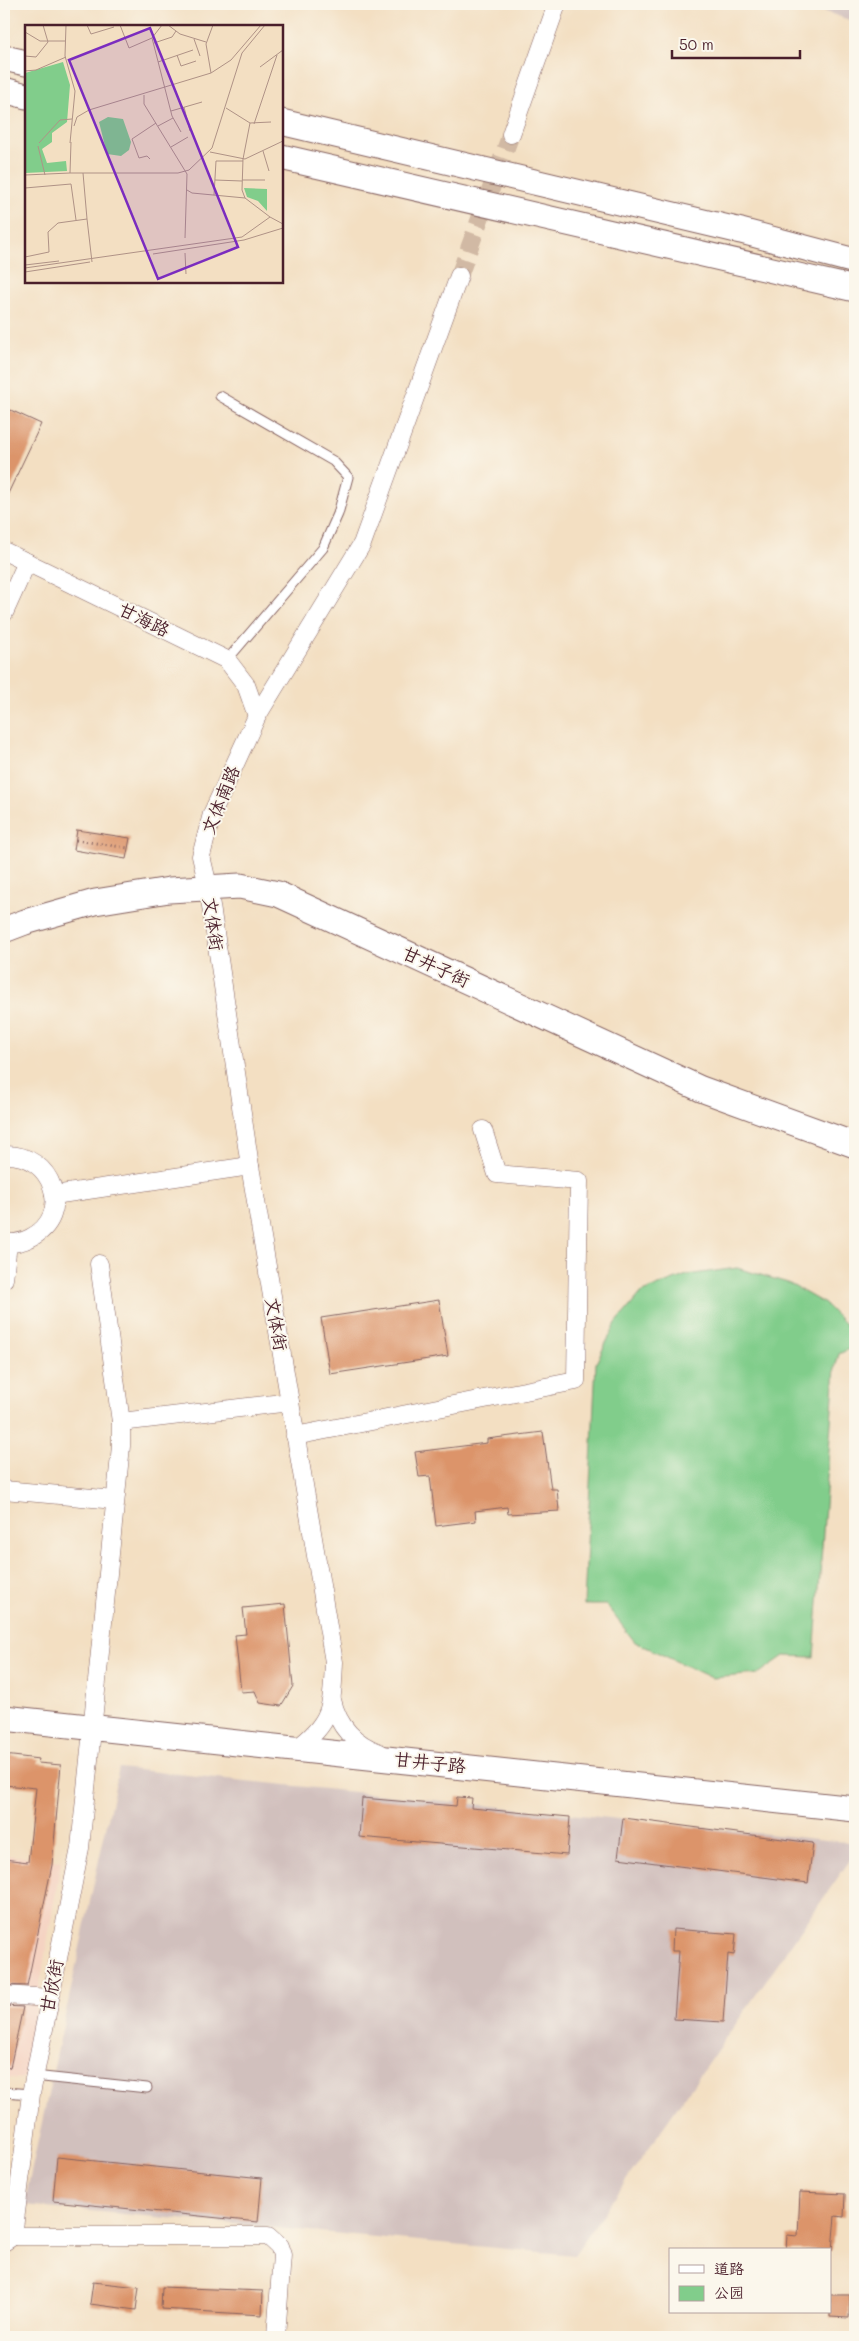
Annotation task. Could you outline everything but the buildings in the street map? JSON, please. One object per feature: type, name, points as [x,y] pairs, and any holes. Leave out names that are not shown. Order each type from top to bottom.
[{"type":"street","points":[[511,134],[557,4]]},
{"type":"street","points":[[4,58],[25,63]]},
{"type":"street","points":[[4,90],[25,96]]},
{"type":"street","points":[[282,122],[741,231],[855,261]]},
{"type":"street","points":[[282,157],[855,290]]},
{"type":"street","name":"文体南路","points":[[208,886],[201,856],[212,814],[257,716],[362,544],[459,276]]},
{"type":"street","name":"甘海路","points":[[4,551],[227,660],[246,685],[257,716]]},
{"type":"street","points":[[4,613],[27,562]]},
{"type":"street","name":"甘井子街","points":[[4,930],[95,902],[169,890],[208,886],[240,886],[278,894],[701,1089],[855,1145]]},
{"type":"street","name":"文体街","points":[[208,886],[250,1166],[334,1662],[332,1700],[326,1719],[318,1731],[296,1749]]},
{"type":"street","points":[[295,1436],[576,1381],[579,1180],[497,1174],[483,1130]]},
{"type":"street","points":[[4,1155],[19,1156],[32,1161],[44,1169],[51,1181],[54,1195],[53,1210],[47,1224],[36,1235],[23,1242],[6,1243],[4,1279]]},
{"type":"street","points":[[54,1195],[250,1166]]},
{"type":"street","name":"甘欣街","points":[[8,2239],[11,2186],[80,1848],[115,1500],[121,1422],[99,1264]]},
{"type":"street","points":[[121,1422],[290,1402]]},
{"type":"street","points":[[4,1490],[115,1500]]},
{"type":"street","points":[[332,1700],[335,1714],[355,1740],[367,1749],[396,1759]]},
{"type":"street","name":"甘井子路","points":[[4,1718],[855,1808]]},
{"type":"street","points":[[4,1995],[50,1998]]},
{"type":"street","points":[[8,2239],[268,2236],[279,2246],[282,2256],[276,2337]]},
{"type":"lane","points":[[220,396],[332,460],[348,477],[338,514],[322,548],[227,660]]},
{"type":"lane","points":[[34,2076],[147,2088]]},
{"type":"lane","points":[[4,2092],[31,2094]]},
{"type":"path","points":[[76,840],[128,848]]},
{"type":"shaded area","points":[[803,4],[855,4],[855,22]]},
{"type":"shaded area","points":[[119,1768],[855,1843],[855,1853],[574,2255],[24,2205]]},
{"type":"shaded area","points":[[4,1855],[61,1861],[24,2079],[4,2077]]},
{"type":"green space","points":[[737,1268],[788,1283],[825,1304],[855,1334],[855,1346],[839,1354],[835,1368],[814,1657],[784,1656],[758,1674],[712,1678],[635,1642],[606,1605],[584,1605],[596,1363],[616,1323],[642,1292],[687,1275]]},
{"type":"tunnel","points":[[459,276],[511,134]]}]
